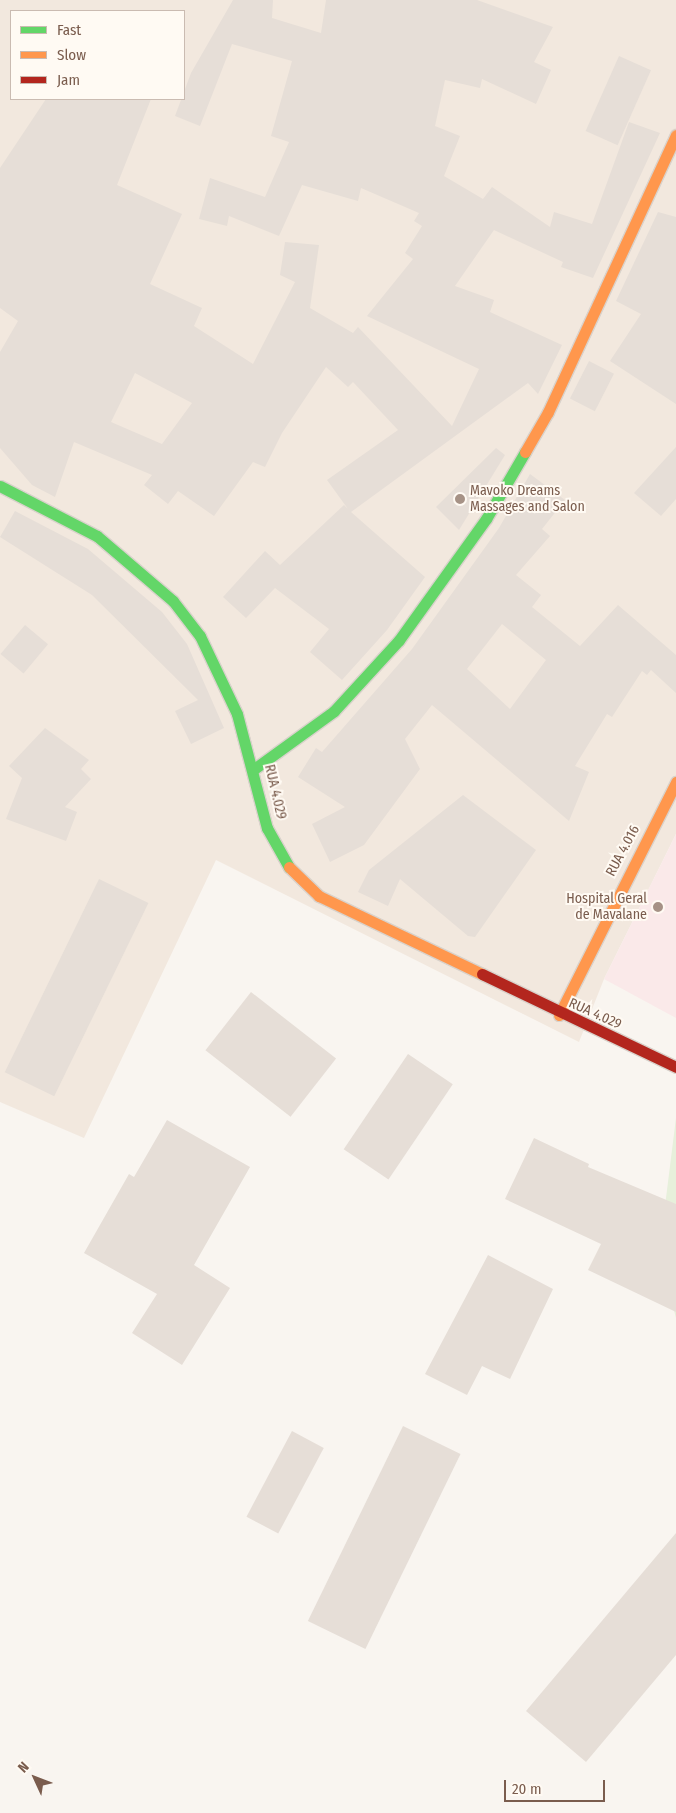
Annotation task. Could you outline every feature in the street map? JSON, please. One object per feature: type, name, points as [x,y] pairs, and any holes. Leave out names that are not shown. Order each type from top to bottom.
[{"type":"street","points":[[254,769],[334,711],[399,640],[486,519],[548,412],[676,135]]},
{"type":"street","name":"RUA 4.029","points":[[0,486],[97,536],[173,601],[200,636],[237,714],[254,769],[267,828],[286,864],[319,896],[559,1015],[676,1067]]},
{"type":"street","name":"RUA 4.016","points":[[559,1015],[676,782]]},
{"type":"shaded area","points":[[0,0],[676,0],[676,834],[604,979],[579,1042],[216,860],[84,1138],[0,1102]]},
{"type":"shaded area","name":"Hospital Geral de Mavalane","points":[[676,834],[676,1018],[604,979]]},
{"type":"green space","points":[[676,1118],[676,1318],[659,1254]]},
{"type":"building","points":[[233,0],[273,0],[272,18],[321,33],[326,0],[477,0],[553,27],[534,62],[551,70],[536,104],[482,79],[480,88],[445,80],[435,126],[460,136],[444,176],[483,199],[492,187],[550,227],[554,212],[592,224],[629,122],[660,133],[593,278],[561,267],[563,262],[494,230],[455,286],[494,300],[490,312],[562,345],[538,394],[528,383],[351,512],[425,577],[387,630],[342,680],[310,652],[329,629],[275,588],[246,618],[223,597],[265,551],[280,565],[344,505],[348,509],[327,480],[398,430],[353,382],[348,387],[326,367],[282,433],[265,467],[253,462],[214,516],[178,491],[168,504],[144,485],[152,475],[74,442],[55,497],[32,485],[0,448],[0,352],[18,321],[0,308],[0,168],[45,100],[151,100],[117,185],[182,214],[150,284],[202,308],[194,326],[253,364],[295,282],[280,275],[285,242],[319,245],[310,308],[353,333],[358,327],[452,426],[479,369],[367,316],[413,259],[405,253],[422,226],[414,221],[419,213],[361,188],[358,201],[302,185],[279,236],[229,216],[227,226],[199,219],[210,178],[265,197],[289,142],[271,136],[292,61],[232,44],[200,126],[175,116],[181,100],[185,100],[185,89],[191,73]],"holes":[[[135,373],[192,403],[162,444],[111,422]]]},
{"type":"building","points":[[619,56],[651,70],[618,145],[586,131]]},
{"type":"building","points":[[658,212],[676,217],[676,404],[610,361],[641,314],[616,301]]},
{"type":"building","points":[[589,361],[614,374],[595,411],[570,398]]},
{"type":"building","points":[[676,447],[676,499],[661,516],[634,493]]},
{"type":"building","points":[[496,448],[505,455],[459,530],[436,507]]},
{"type":"building","points":[[530,474],[565,500],[542,529],[550,536],[516,575],[541,595],[532,607],[580,646],[618,605],[676,655],[676,693],[651,670],[647,675],[642,671],[612,717],[607,714],[575,766],[589,772],[569,821],[432,705],[405,739],[420,769],[364,845],[330,862],[312,824],[345,807],[298,777],[316,748],[322,752],[412,649],[499,528]],"holes":[[[502,624],[546,660],[510,709],[467,669]]]},
{"type":"building","points":[[15,511],[88,549],[162,612],[187,644],[224,728],[191,744],[175,711],[198,700],[92,595],[0,537]]},
{"type":"building","points":[[25,625],[48,644],[24,673],[1,654]]},
{"type":"building","points":[[45,728],[89,760],[81,769],[91,779],[65,807],[77,812],[66,841],[6,819],[22,778],[9,766]]},
{"type":"building","points":[[463,795],[536,850],[475,937],[468,936],[400,879],[388,906],[358,892],[369,870]]},
{"type":"building","points":[[99,879],[148,903],[54,1096],[5,1072]]},
{"type":"building","points":[[251,992],[336,1058],[291,1117],[205,1050]]},
{"type":"building","points":[[408,1054],[453,1084],[388,1180],[344,1149]]},
{"type":"building","points":[[167,1120],[250,1167],[194,1265],[230,1288],[182,1365],[132,1333],[157,1294],[84,1253],[129,1174],[134,1177]]},
{"type":"building","points":[[534,1138],[589,1164],[588,1167],[676,1204],[676,1312],[588,1270],[601,1244],[505,1199]]},
{"type":"building","points":[[488,1255],[553,1289],[510,1379],[482,1366],[467,1395],[425,1374]]},
{"type":"building","points":[[403,1426],[461,1454],[365,1649],[308,1621]]},
{"type":"building","points":[[292,1431],[324,1448],[278,1534],[246,1517]]},
{"type":"building","points":[[676,1533],[676,1655],[586,1762],[526,1711]]},
{"type":"traffic: fast","points":[[254,769],[334,711],[399,640],[486,519],[525,452]]},
{"type":"traffic: fast","points":[[0,486],[97,536],[173,601],[200,636],[237,714],[267,828],[289,867]]},
{"type":"traffic: slow","points":[[525,452],[548,412],[676,135]]},
{"type":"traffic: slow","points":[[559,1015],[676,782]]},
{"type":"traffic: slow","points":[[289,867],[319,896],[482,974]]},
{"type":"traffic: jam","points":[[482,974],[676,1067]]},
{"type":"place","name":"Mavoko Dreams Massages and Salon","points":[[460,499]]},
{"type":"place","name":"Hospital Geral de Mavalane","points":[[658,907]]}]
